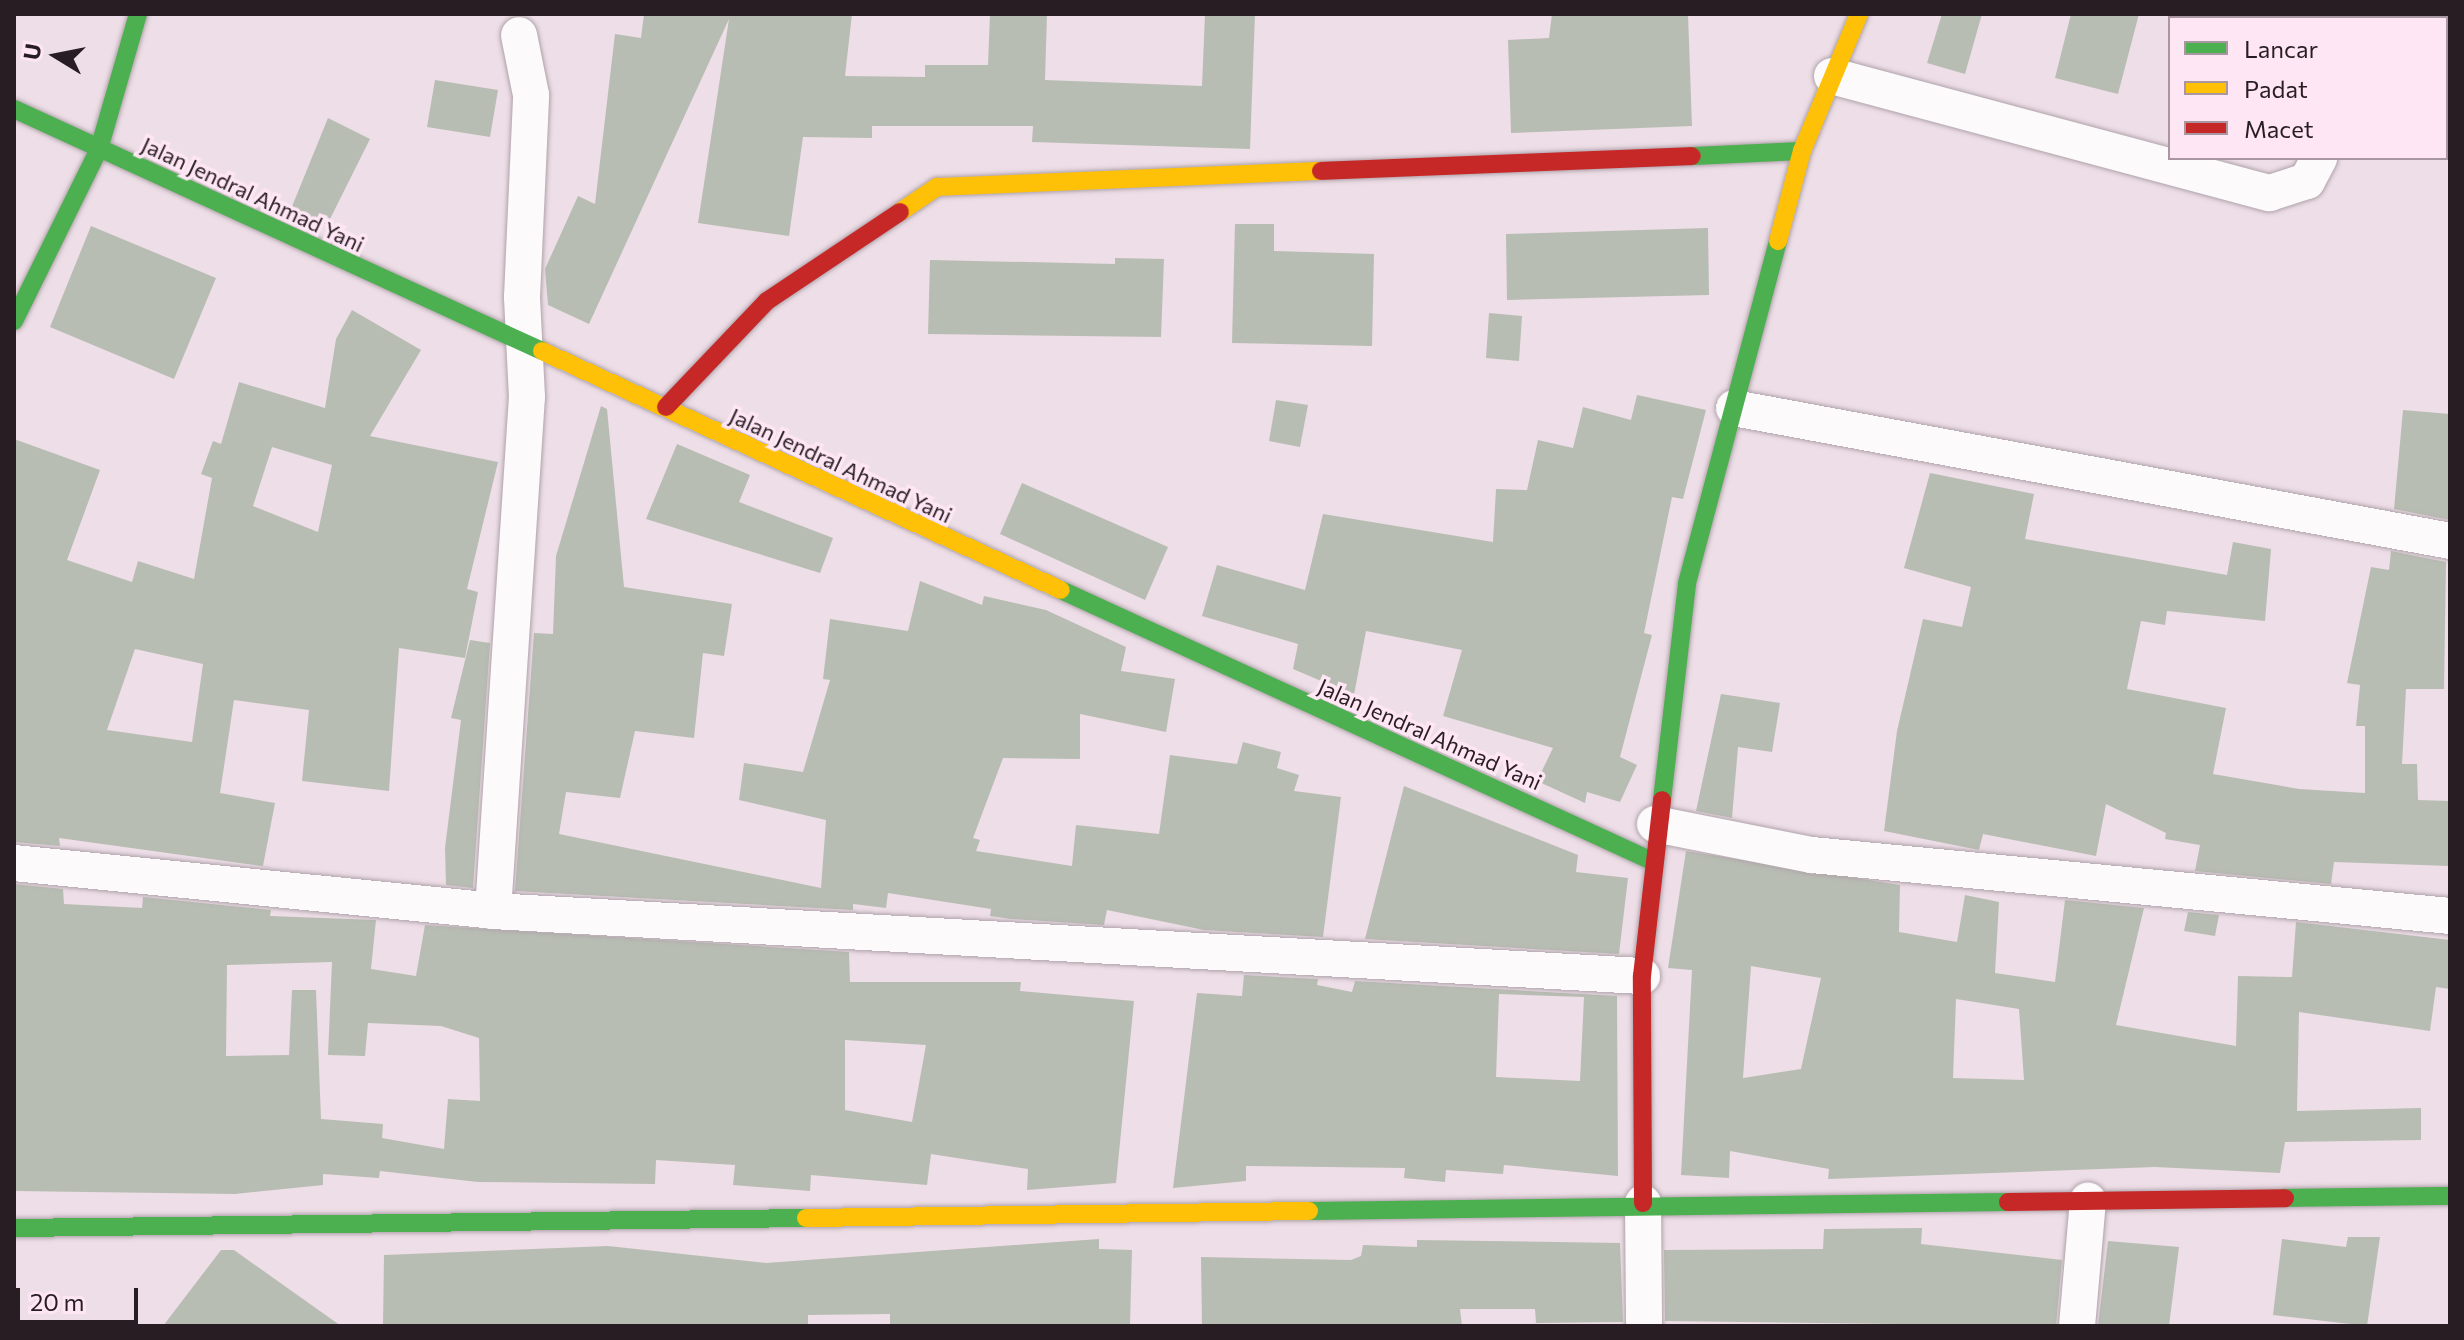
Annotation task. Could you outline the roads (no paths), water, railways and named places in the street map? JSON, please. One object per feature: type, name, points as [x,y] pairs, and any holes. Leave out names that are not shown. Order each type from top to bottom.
[{"type":"main road","points":[[14,321],[99,149],[138,14]]},
{"type":"main road","points":[[1643,1203],[1642,976],[1650,860],[1687,583],[1802,151],[1859,14]]},
{"type":"main road","name":"Jalan Jendral Ahmad Yani","points":[[14,109],[1650,860]]},
{"type":"main road","points":[[666,407],[767,301],[937,187],[1802,151]]},
{"type":"main road","points":[[14,1228],[1643,1203],[2450,1196]]},
{"type":"street","points":[[493,911],[525,346],[531,95],[519,35]]},
{"type":"street","points":[[1832,76],[2270,193],[2307,181],[2318,160]]},
{"type":"street","points":[[1734,408],[2450,541]]},
{"type":"street","points":[[1655,824],[1812,855],[2450,916]]},
{"type":"street","points":[[14,863],[493,911],[1642,976]]},
{"type":"street","points":[[2077,1326],[2088,1200]]},
{"type":"street","points":[[1643,1203],[1644,1326]]}]
